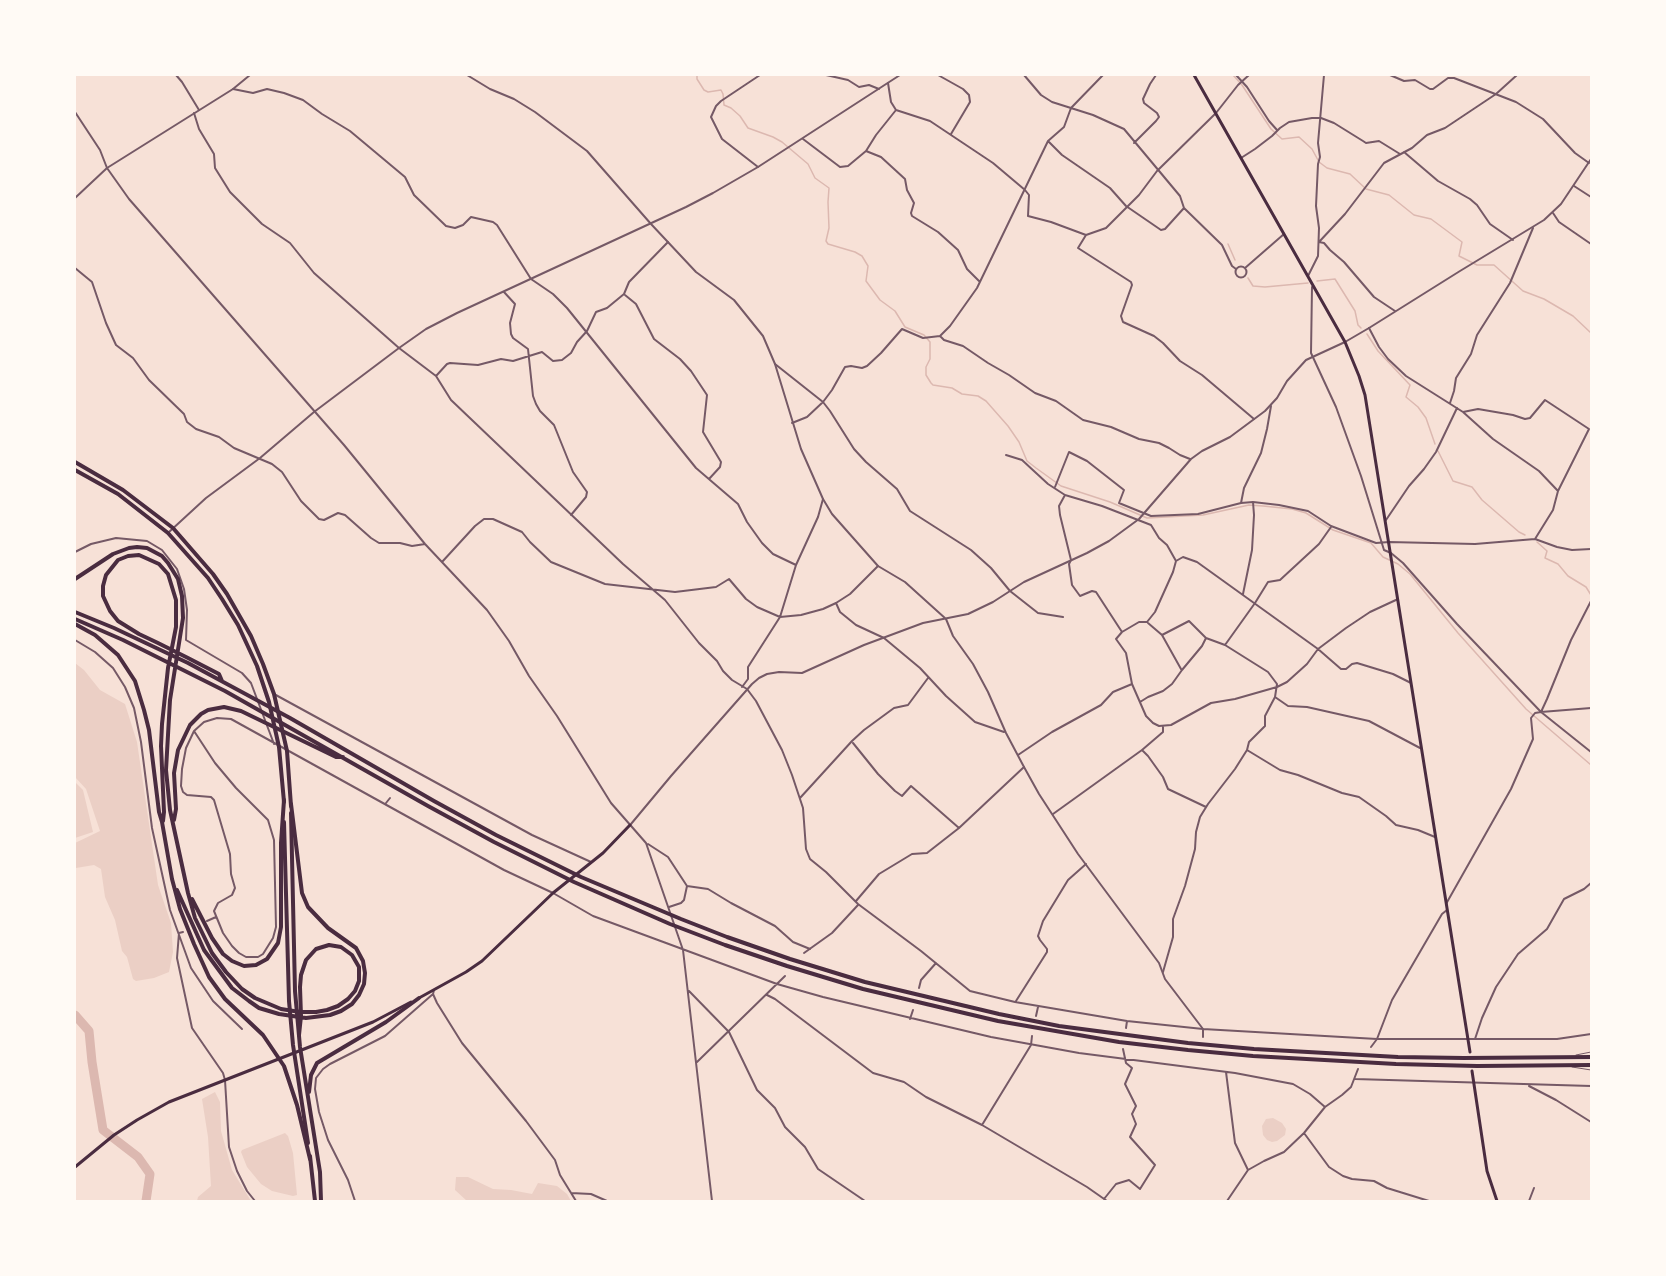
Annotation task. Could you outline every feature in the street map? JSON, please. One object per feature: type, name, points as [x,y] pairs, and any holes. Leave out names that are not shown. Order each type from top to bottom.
[{"type":"highway","points":[[75,462],[123,490],[173,528],[213,574],[238,612],[264,664],[274,694],[287,751],[302,892],[308,907],[328,928],[356,948],[363,961],[365,973],[364,984],[359,995],[352,1004],[330,1016],[306,1018],[260,1008],[232,988],[219,972],[204,950],[172,879]]},
{"type":"highway","points":[[75,470],[118,494],[168,533],[208,578],[238,625],[269,702],[279,747],[284,800],[289,1001],[293,1045],[315,1201]]},
{"type":"highway","points":[[75,579],[113,554],[137,547],[147,548],[162,556],[178,579],[182,596],[183,618],[170,700],[166,753],[168,796],[195,918],[212,954],[226,972],[242,989],[280,1012],[300,1012],[316,1012],[327,1010],[348,999],[355,991],[359,981],[359,967],[352,955],[341,947],[328,945],[316,949],[306,960],[301,975],[300,987],[301,1016],[299,1035]]},
{"type":"highway","points":[[162,822],[164,812],[162,735],[167,678],[176,627],[176,600],[168,574],[159,564],[139,555],[128,556],[118,560],[106,575],[103,596],[118,621],[139,634],[159,645],[188,661],[222,681],[290,718],[434,801],[570,872],[681,919],[790,959],[865,982],[999,1014],[1120,1035],[1254,1049],[1343,1054],[1464,1058],[1591,1057]]},
{"type":"highway","points":[[75,612],[159,645]]},
{"type":"highway","points":[[75,619],[158,657],[255,707],[447,816],[574,882],[670,924],[787,966],[863,989],[998,1022],[1058,1033],[1253,1056],[1396,1064],[1591,1065]]},
{"type":"highway","points":[[75,624],[95,635],[112,649],[135,681],[148,730],[159,812],[180,909],[209,977],[225,999],[263,1035],[284,1066],[297,1105],[310,1159]]},
{"type":"highway","points":[[174,823],[175,760],[181,741],[189,725],[201,714],[217,707],[233,708],[336,757],[343,757]]},
{"type":"highway","points":[[188,893],[223,954],[244,966],[256,965],[267,959],[278,944],[281,927],[281,843],[284,800]]},
{"type":"highway","points":[[291,804],[295,980],[299,1035],[320,1172],[321,1201]]},
{"type":"highway","points":[[309,1103],[309,1083],[317,1063],[386,1022],[419,998]]},
{"type":"main road","points":[[1194,75],[1345,342],[1365,395],[1470,1052]]},
{"type":"main road","points":[[75,1167],[114,1135],[169,1102],[374,1022],[433,992],[466,972],[482,961],[553,893],[616,840],[630,825]]},
{"type":"main road","points":[[1472,1071],[1487,1171],[1497,1201]]},
{"type":"street","points":[[176,75],[199,110]]},
{"type":"street","points":[[75,198],[107,168],[250,75]]},
{"type":"street","points":[[467,75],[535,112],[587,152],[696,272],[734,300],[763,336],[775,364],[801,449],[832,514],[878,566],[905,582],[946,619],[953,636],[978,674],[1024,767],[1086,864],[1159,963],[1165,979],[1203,1029],[1203,1037]]},
{"type":"street","points":[[758,167],[722,139],[711,117],[721,101],[760,75]]},
{"type":"street","points":[[826,75],[848,81],[859,87],[870,85],[879,89]]},
{"type":"street","points":[[168,533],[206,498],[260,458],[314,412],[399,348],[439,322],[713,193],[785,150],[900,75]]},
{"type":"street","points":[[938,75],[969,95],[970,102],[951,135]]},
{"type":"street","points":[[1023,75],[1041,95],[1052,102],[1093,115],[1124,129],[1180,196],[1184,208],[1222,245],[1232,266],[1236,269],[1236,274],[1241,278],[1247,273],[1245,268]]},
{"type":"street","points":[[792,423],[807,417],[822,402],[845,367],[867,366],[902,329],[923,338],[940,336],[950,326],[977,288],[1048,141],[1064,127],[1071,108],[1103,75]]},
{"type":"street","points":[[1134,143],[1159,117],[1144,103],[1143,99],[1149,84],[1156,75]]},
{"type":"street","points":[[1236,75],[1277,130]]},
{"type":"street","points":[[888,83],[891,102],[896,110],[930,121],[993,163],[1025,190],[1029,195],[1028,216],[1086,235],[1106,228],[1139,195],[1157,171],[1216,113],[1238,85],[1250,75]]},
{"type":"street","points":[[1308,277],[1318,256],[1319,228],[1316,206],[1320,158],[1318,143],[1324,75]]},
{"type":"street","points":[[1390,75],[1404,81],[1415,80],[1430,89],[1448,78],[1454,78],[1516,102],[1536,114],[1575,153],[1589,163]]},
{"type":"street","points":[[1318,242],[1345,214],[1384,163],[1412,148],[1427,135],[1445,128],[1496,94],[1517,75]]},
{"type":"street","points":[[233,88],[253,93],[267,89],[303,100],[350,131],[405,177],[414,195],[446,226],[455,228],[463,225],[471,217],[497,225],[531,279],[560,301],[587,331],[696,468],[738,504],[747,522],[773,554],[796,565]]},
{"type":"street","points":[[802,138],[840,167],[848,166],[866,151],[896,110]]},
{"type":"street","points":[[75,112],[100,150],[107,168],[129,199],[344,445],[425,544],[487,610],[611,803],[646,843],[668,857],[687,886],[684,900],[669,907]]},
{"type":"street","points":[[195,112],[199,129],[214,154],[215,168],[230,192],[262,224],[290,243],[314,273],[399,348],[436,376],[451,400],[571,515],[665,600],[723,671],[747,689],[756,701],[782,750],[800,798],[803,808],[806,849],[810,859],[857,903],[970,991],[1015,1002],[1127,1021],[1203,1029],[1377,1039],[1557,1039],[1591,1034]]},
{"type":"street","points":[[1240,158],[1289,122],[1312,118],[1321,118],[1334,123],[1366,143],[1379,141],[1400,154]]},
{"type":"street","points":[[1048,141],[1062,155],[1110,188],[1126,206],[1161,230],[1165,229],[1184,208]]},
{"type":"street","points":[[866,151],[881,157],[905,178],[907,189],[914,203],[912,216],[938,232],[958,250],[967,269],[979,281]]},
{"type":"street","points":[[1404,152],[1438,181],[1470,199],[1490,224],[1513,240]]},
{"type":"street","points":[[630,825],[759,678],[778,672],[802,673],[864,645],[923,623],[957,618],[978,610],[1038,574],[1109,541],[1139,519],[1191,459],[1230,437],[1271,406],[1296,369],[1306,360],[1345,342],[1533,228],[1553,213],[1591,159]]},
{"type":"street","points":[[1574,186],[1591,197]]},
{"type":"street","points":[[1553,213],[1559,222],[1591,244]]},
{"type":"street","points":[[1450,403],[1456,378],[1471,354],[1477,335],[1510,283],[1533,228]]},
{"type":"street","points":[[1245,268],[1284,234]]},
{"type":"street","points":[[1086,235],[1078,248],[1131,282],[1132,285],[1121,316],[1123,322],[1154,336],[1180,361],[1202,375],[1254,419]]},
{"type":"street","points":[[436,376],[450,363],[478,365],[501,359],[513,361],[542,352],[553,361],[562,360],[571,353],[587,331],[596,312],[607,308],[624,294],[629,282],[668,242]]},
{"type":"street","points":[[1318,242],[1324,243],[1344,262],[1374,297],[1396,311]]},
{"type":"street","points":[[1236,269],[1240,266],[1245,268]]},
{"type":"street","points":[[75,268],[92,282],[116,345],[134,358],[149,380],[196,429],[219,437],[234,448],[272,464],[282,472],[301,501],[319,519],[324,520],[338,513],[345,515],[379,543],[400,543],[412,546],[425,544]]},
{"type":"street","points":[[1312,285],[1312,356],[1336,407],[1384,550],[1403,563],[1540,712],[1591,752]]},
{"type":"street","points":[[503,291],[515,304],[510,323],[511,334],[528,349],[532,396],[540,411],[554,425],[573,472],[587,492],[586,497],[571,515]]},
{"type":"street","points":[[624,294],[636,304],[654,339],[691,370],[707,395],[703,432],[721,462],[720,467],[709,479]]},
{"type":"street","points":[[1369,328],[1383,353],[1406,376],[1463,412],[1493,439],[1539,471],[1558,491]]},
{"type":"street","points":[[940,336],[944,340],[963,346],[1035,393],[1056,401],[1083,420],[1111,427],[1139,439],[1159,443],[1191,459]]},
{"type":"street","points":[[775,364],[822,402],[854,449],[897,489],[910,511],[971,550],[991,568],[1010,591],[1038,613],[1063,617]]},
{"type":"street","points":[[1463,412],[1478,409],[1525,419],[1530,418],[1545,400],[1589,429],[1558,491],[1553,510],[1535,539]]},
{"type":"street","points":[[1241,503],[1244,488],[1261,453],[1271,406]]},
{"type":"street","points":[[1386,520],[1436,452],[1457,408]]},
{"type":"street","points":[[1054,488],[1070,452],[1087,461],[1124,490],[1119,503],[1151,516],[1198,513],[1241,503],[1253,503],[1308,511],[1330,528],[1376,543],[1475,544],[1535,539],[1572,550],[1591,549]]},
{"type":"street","points":[[1006,455],[1022,460],[1065,495],[1102,506],[1151,525],[1176,561],[1155,612],[1147,622]]},
{"type":"street","points":[[1065,495],[1059,506],[1071,560],[1069,564],[1072,585],[1080,596],[1092,591],[1096,592],[1122,632]]},
{"type":"street","points":[[742,687],[748,680],[748,668],[780,617],[796,565],[818,517],[823,499]]},
{"type":"street","points":[[1243,594],[1252,550],[1253,503]]},
{"type":"street","points":[[442,562],[475,526],[484,519],[493,519],[522,532],[551,562],[605,584],[675,592],[716,587],[729,579],[746,599],[757,607],[780,617],[801,615],[836,603],[850,594],[878,566]]},
{"type":"street","points":[[1225,645],[1268,582],[1280,580],[1319,544],[1330,528]]},
{"type":"street","points":[[75,552],[91,544],[116,538],[147,541],[162,550],[177,568],[184,589],[187,610],[186,640],[242,673],[251,683],[274,744]]},
{"type":"street","points":[[1176,561],[1183,557],[1197,562],[1318,649],[1341,669],[1357,663],[1393,674],[1411,683]]},
{"type":"street","points":[[1182,670],[1162,635],[1147,622],[1139,622],[1122,632],[1116,639],[1126,654],[1132,684],[1148,719],[1163,727],[1171,725],[1208,704],[1235,699],[1287,682],[1307,664],[1318,649],[1346,627],[1370,612],[1398,599]]},
{"type":"street","points":[[1540,712],[1571,640],[1591,601]]},
{"type":"street","points":[[836,603],[840,612],[856,625],[884,638],[920,668],[975,722],[1006,733]]},
{"type":"street","points":[[1162,635],[1189,621],[1206,638],[1225,645],[1268,672],[1277,684],[1275,698],[1265,716],[1265,726],[1249,742],[1247,750],[1235,769],[1200,817],[1195,849],[1173,919],[1173,937],[1163,972]]},
{"type":"street","points":[[1140,702],[1168,688],[1206,638]]},
{"type":"street","points":[[75,640],[95,652],[113,668],[125,687],[134,708],[141,742],[152,828],[170,910],[191,968],[213,1001],[243,1029]]},
{"type":"street","points":[[800,798],[864,730],[894,708],[908,705],[928,678]]},
{"type":"street","points":[[1018,755],[1052,732],[1101,705],[1113,692],[1132,684]]},
{"type":"street","points":[[274,694],[532,835],[591,862]]},
{"type":"street","points":[[1275,698],[1288,706],[1307,707],[1369,720],[1421,749]]},
{"type":"street","points":[[1446,904],[1511,789],[1533,739],[1531,718],[1535,713],[1540,712],[1591,708]]},
{"type":"street","points":[[194,731],[214,763],[268,820],[274,840],[276,924],[269,947],[263,954],[252,958],[239,953],[232,946],[223,933],[214,911],[214,907],[232,895],[235,888],[231,874],[230,854],[214,800],[211,797],[187,795],[183,792],[182,769],[186,748],[194,731],[204,722],[217,718],[231,720],[386,803],[504,870],[553,893],[593,916],[777,984],[823,998],[910,1019],[1031,1045],[1204,1068],[1293,1083],[1325,1107]]},
{"type":"street","points":[[1053,814],[1142,750],[1163,732],[1163,727]]},
{"type":"street","points":[[852,741],[878,774],[895,791],[902,796],[911,786],[959,828]]},
{"type":"street","points":[[1142,750],[1163,777],[1168,789],[1206,807]]},
{"type":"street","points":[[1247,750],[1280,770],[1359,797],[1396,825],[1436,837]]},
{"type":"street","points":[[804,953],[832,933],[879,874],[912,854],[927,853],[959,828],[1024,767]]},
{"type":"street","points":[[409,776],[413,770]]},
{"type":"street","points":[[386,803],[390,798]]},
{"type":"street","points":[[646,843],[683,950],[712,1201]]},
{"type":"street","points":[[1015,1002],[1047,952],[1038,936],[1043,921],[1068,880],[1086,864]]},
{"type":"street","points":[[1476,1039],[1482,1018],[1496,987],[1518,954],[1547,929],[1564,899],[1591,883]]},
{"type":"street","points":[[687,886],[708,889],[775,926],[793,942],[810,949]]},
{"type":"street","points":[[1371,1047],[1377,1039],[1392,1000],[1442,914],[1447,910]]},
{"type":"street","points":[[207,921],[216,917]]},
{"type":"street","points":[[276,924],[281,927]]},
{"type":"street","points":[[179,933],[183,932]]},
{"type":"street","points":[[179,933],[177,958],[192,1028],[223,1073],[229,1147],[237,1171],[255,1201]]},
{"type":"street","points":[[919,987],[921,980],[936,963]]},
{"type":"street","points":[[696,1063],[785,976]]},
{"type":"street","points":[[688,990],[729,1032],[757,1090],[775,1108],[785,1127],[805,1147],[818,1169],[865,1201]]},
{"type":"street","points":[[355,1201],[348,1180],[328,1140],[319,1112],[315,1089],[316,1078],[322,1069],[330,1064],[386,1036],[433,992],[437,1003],[462,1043],[521,1114],[555,1160],[560,1175],[576,1201]]},
{"type":"street","points":[[767,995],[873,1073],[904,1082],[926,1097],[982,1125],[1106,1200],[1116,1184],[1129,1180],[1140,1189],[1155,1165],[1130,1137],[1136,1124],[1132,1114],[1136,1107],[1125,1084],[1132,1068],[1124,1059],[1123,1049]]},
{"type":"street","points":[[1036,1016],[1038,1006]]},
{"type":"street","points":[[910,1019],[913,1010]]},
{"type":"street","points":[[1126,1028],[1127,1021]]},
{"type":"street","points":[[982,1125],[1031,1045],[1032,1036]]},
{"type":"street","points":[[1203,1061],[1204,1068]]},
{"type":"street","points":[[1227,1201],[1248,1170],[1284,1152],[1304,1133],[1325,1107],[1351,1087],[1358,1069]]},
{"type":"street","points":[[1226,1072],[1235,1143],[1248,1170]]},
{"type":"street","points":[[1355,1079],[1591,1086]]},
{"type":"street","points":[[1528,1085],[1591,1122]]},
{"type":"street","points":[[1304,1133],[1329,1167],[1343,1176],[1374,1181],[1387,1188],[1429,1201]]},
{"type":"street","points":[[1529,1201],[1534,1188]]},
{"type":"street","points":[[571,1193],[591,1194],[607,1201]]},
{"type":"lane","points":[[1562,1058],[1591,1052]]},
{"type":"lane","points":[[1562,1065],[1591,1070]]},
{"type":"shaded area","points":[[75,663],[84,670],[100,690],[125,704],[137,742],[158,885],[171,923],[173,952],[169,972],[154,978],[136,981],[133,979],[127,957],[122,951],[115,920],[105,897],[101,869],[94,865],[75,867],[75,843],[100,831],[86,789],[75,777]]},
{"type":"shaded area","points":[[75,782],[83,790],[93,832],[75,838]]},
{"type":"shaded area","points":[[215,1092],[220,1102],[221,1131],[232,1170],[251,1201],[197,1201],[198,1197],[211,1186],[208,1137],[202,1099]]},
{"type":"shaded area","points":[[1273,1118],[1282,1123],[1286,1129],[1285,1135],[1272,1142],[1263,1135],[1262,1126],[1266,1119]]},
{"type":"shaded area","points":[[285,1133],[293,1153],[297,1195],[293,1196],[272,1191],[261,1184],[247,1167],[241,1152]]},
{"type":"shaded area","points":[[456,1177],[468,1177],[493,1189],[532,1194],[538,1183],[557,1186],[567,1194],[571,1201],[467,1201],[455,1190]]},
{"type":"waterway","points":[[697,75],[704,90],[708,92],[721,90],[724,105],[740,116],[748,128],[782,142],[808,164],[815,178],[829,188],[829,228],[826,241],[828,244],[862,256],[868,266],[866,281],[880,300],[895,311],[905,327],[924,335],[930,342],[930,359],[926,367],[926,375],[931,383],[952,388],[962,394],[978,396],[986,401],[1019,442],[1027,461],[1036,468],[1061,486],[1110,502],[1147,518],[1203,515],[1249,505],[1292,509],[1306,513],[1333,530],[1371,543],[1383,557],[1398,564],[1410,574],[1458,633],[1526,709],[1591,765]]},
{"type":"waterway","points":[[1233,75],[1271,129],[1282,139],[1299,137],[1312,149],[1319,162],[1327,168],[1350,174],[1366,189],[1389,195],[1414,215],[1431,219],[1462,242],[1459,256],[1477,265],[1494,265],[1523,291],[1544,299],[1573,316],[1591,333]]},
{"type":"waterway","points":[[1228,244],[1235,260]]},
{"type":"waterway","points":[[1248,278],[1253,286],[1308,283]]},
{"type":"waterway","points":[[1317,281],[1335,279],[1355,311],[1358,325],[1361,328]]},
{"type":"waterway","points":[[1367,334],[1378,351],[1410,385],[1406,397],[1426,418],[1435,444]]},
{"type":"waterway","points":[[1438,451],[1453,481],[1472,487],[1482,500],[1525,535]]},
{"type":"waterway","points":[[1537,542],[1547,551],[1545,558],[1558,564],[1568,576],[1586,587],[1591,595]]},
{"type":"waterway","points":[[75,1015],[89,1031],[103,1130],[138,1157],[150,1174],[146,1201]]}]
